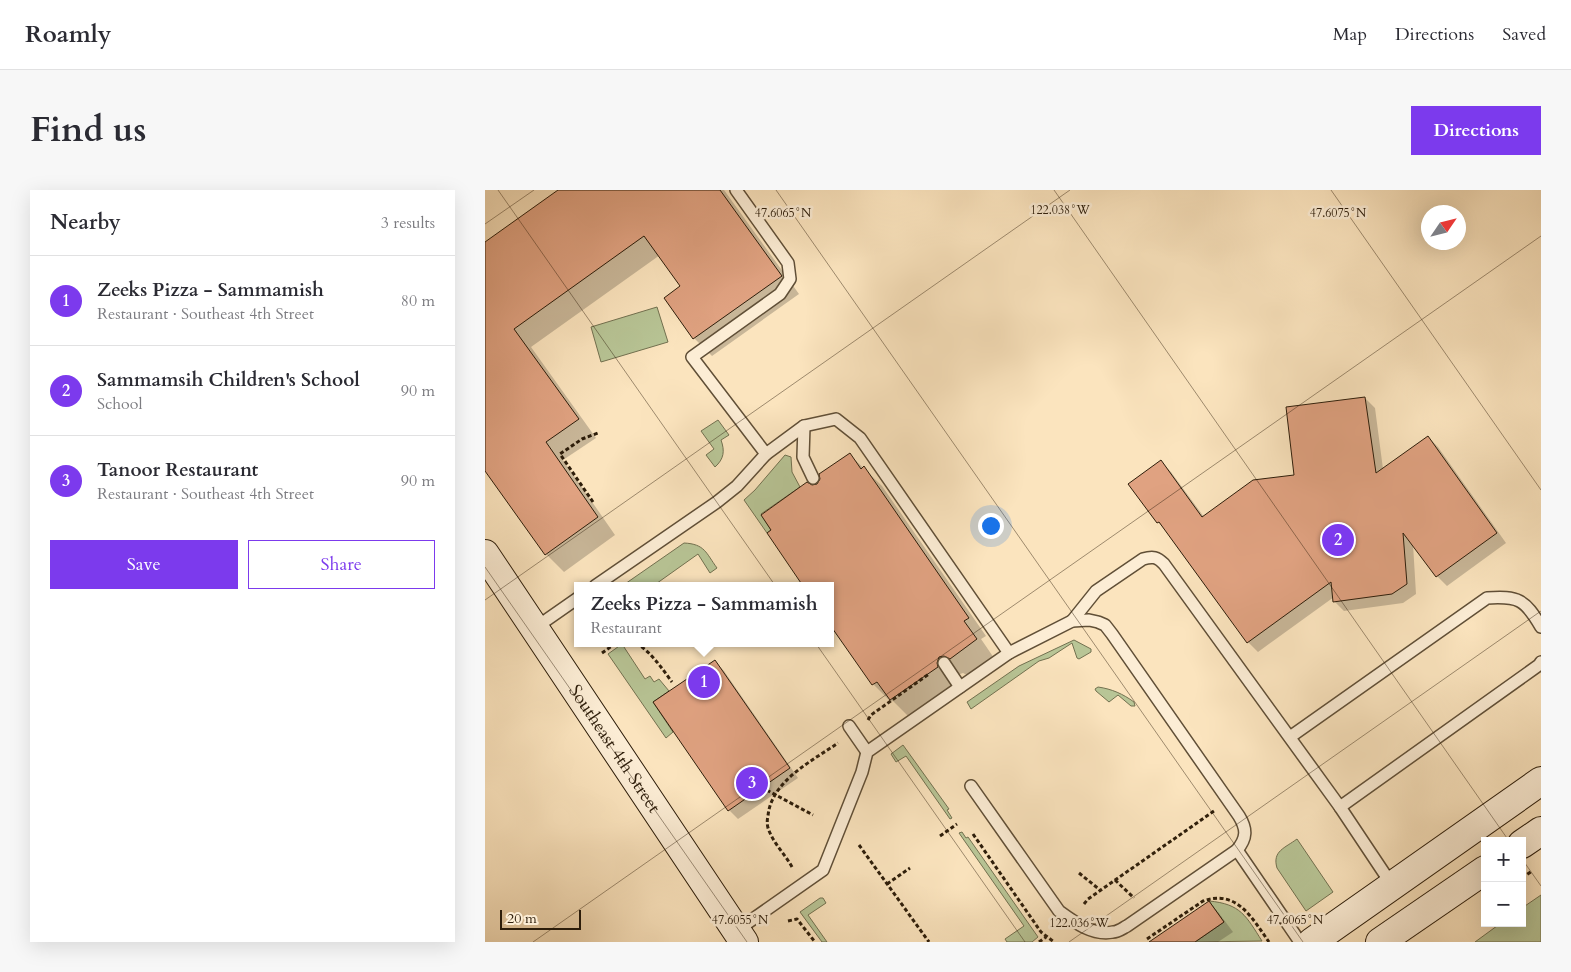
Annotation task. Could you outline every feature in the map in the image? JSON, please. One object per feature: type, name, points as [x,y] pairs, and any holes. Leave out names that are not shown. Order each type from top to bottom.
[{"type":"street","name":"Southeast 4th Street","points":[[485,554],[740,936]]},
{"type":"street","points":[[1312,942],[1541,781]]},
{"type":"street","points":[[1526,841],[1541,831]]},
{"type":"street","points":[[1381,942],[1481,873]]},
{"type":"lane","points":[[736,190],[788,264],[790,280],[779,294],[692,357],[767,454]]},
{"type":"lane","points":[[601,582],[717,502],[737,486],[767,454],[804,426],[836,419],[860,438],[1009,654]]},
{"type":"lane","points":[[804,426],[803,457],[813,478]]},
{"type":"lane","points":[[740,936],[823,870],[862,772],[867,752],[1009,654],[1072,621],[1097,591],[1143,559],[1149,557],[1158,558],[1165,564],[1340,806],[1393,885]]},
{"type":"lane","points":[[1290,737],[1487,598],[1507,597],[1523,602],[1535,616],[1541,627]]},
{"type":"lane","points":[[535,628],[574,601]]},
{"type":"lane","points":[[971,786],[1059,911],[1075,923],[1100,932],[1114,932],[1127,926],[1237,850],[1243,843],[1246,834],[1245,825],[1126,652],[1105,625],[1089,620],[1072,621]]},
{"type":"lane","points":[[1340,806],[1539,666],[1541,662]]},
{"type":"lane","points":[[944,663],[960,687]]},
{"type":"lane","points":[[849,726],[867,752]]},
{"type":"lane","points":[[1237,850],[1299,942]]},
{"type":"path","points":[[593,502],[577,483],[560,454],[582,439],[598,433]]},
{"type":"path","points":[[601,654],[611,647]]},
{"type":"path","points":[[642,647],[656,660],[672,682]]},
{"type":"path","points":[[867,722],[871,715],[934,671]]},
{"type":"path","points":[[785,872],[792,867],[773,840],[767,825],[768,808],[775,794],[787,780],[839,742]]},
{"type":"path","points":[[761,787],[813,815]]},
{"type":"path","points":[[1084,904],[1100,890],[1214,811]]},
{"type":"path","points":[[940,836],[957,824]]},
{"type":"path","points":[[973,834],[1041,932],[1053,942]]},
{"type":"path","points":[[859,845],[929,942]]},
{"type":"path","points":[[887,884],[910,868]]},
{"type":"path","points":[[1079,874],[1100,890]]},
{"type":"path","points":[[1115,880],[1134,898]]},
{"type":"path","points":[[1142,942],[1203,901],[1211,898],[1223,899],[1237,904],[1246,911],[1269,942]]},
{"type":"path","points":[[789,921],[797,919],[815,942]]},
{"type":"path","points":[[1039,942],[1046,937]]},
{"type":"green space","points":[[657,307],[668,342],[601,362],[591,327]]},
{"type":"green space","points":[[718,420],[729,435],[721,440],[723,455],[715,467],[706,455],[714,449],[701,431]]},
{"type":"green space","points":[[785,455],[791,457],[792,472],[800,487],[761,514],[771,530],[767,533],[744,500]]},
{"type":"green space","points":[[684,543],[701,547],[717,568],[710,573],[698,554],[659,582],[628,582]]},
{"type":"green space","points":[[1074,640],[1091,649],[1091,652],[1079,659],[1072,643],[1049,658],[1039,661],[971,709],[967,702],[1019,666]]},
{"type":"green space","points":[[618,647],[624,647],[645,679],[650,676],[654,682],[659,679],[669,691],[653,702],[673,732],[666,738],[608,654]]},
{"type":"green space","points":[[1098,687],[1121,694],[1134,702],[1135,706],[1131,706],[1118,695],[1109,702],[1096,691],[1095,689]]},
{"type":"green space","points":[[903,745],[949,809],[947,810],[952,818],[950,819],[906,756],[896,762],[891,754]]},
{"type":"green space","points":[[962,832],[966,838],[968,837],[1038,937],[1032,942],[1007,942],[1005,939],[1024,926],[959,833]]},
{"type":"green space","points":[[1297,839],[1333,892],[1306,911],[1277,868],[1276,862],[1276,858],[1281,850]]},
{"type":"green space","points":[[1541,895],[1541,942],[1475,942],[1496,927],[1526,927],[1526,905]]},
{"type":"green space","points":[[820,898],[823,898],[826,903],[808,915],[827,942],[822,942],[800,912]]},
{"type":"green space","points":[[1209,901],[1236,908],[1247,918],[1262,941],[1195,942],[1224,922]]},
{"type":"building","points":[[558,190],[720,190],[782,276],[693,339],[664,298],[680,286],[644,236],[514,329],[579,419],[546,442],[598,517],[545,555],[485,471],[485,242]]},
{"type":"building","points":[[1365,397],[1376,473],[1428,436],[1497,533],[1436,577],[1403,533],[1407,584],[1392,594],[1333,602],[1331,582],[1247,643],[1159,522],[1157,523],[1128,484],[1161,460],[1202,517],[1253,480],[1294,475],[1286,407]]},
{"type":"building","points":[[850,453],[861,469],[864,466],[969,618],[964,621],[977,639],[950,659],[944,656],[939,657],[938,667],[890,700],[877,682],[872,685],[834,631],[834,582],[800,582],[767,533],[771,530],[761,515],[807,482],[812,485],[817,484],[820,479],[819,474]]},
{"type":"building","points":[[715,660],[790,768],[728,811],[653,702]]},
{"type":"building","points":[[1209,901],[1224,922],[1195,942],[1149,942]]},
{"type":"place","name":"Sammamsih Children's School","points":[[1338,540]]},
{"type":"place","name":"Zeeks Pizza - Sammamish","points":[[704,682]]},
{"type":"place","name":"Tanoor Restaurant","points":[[752,783]]}]
